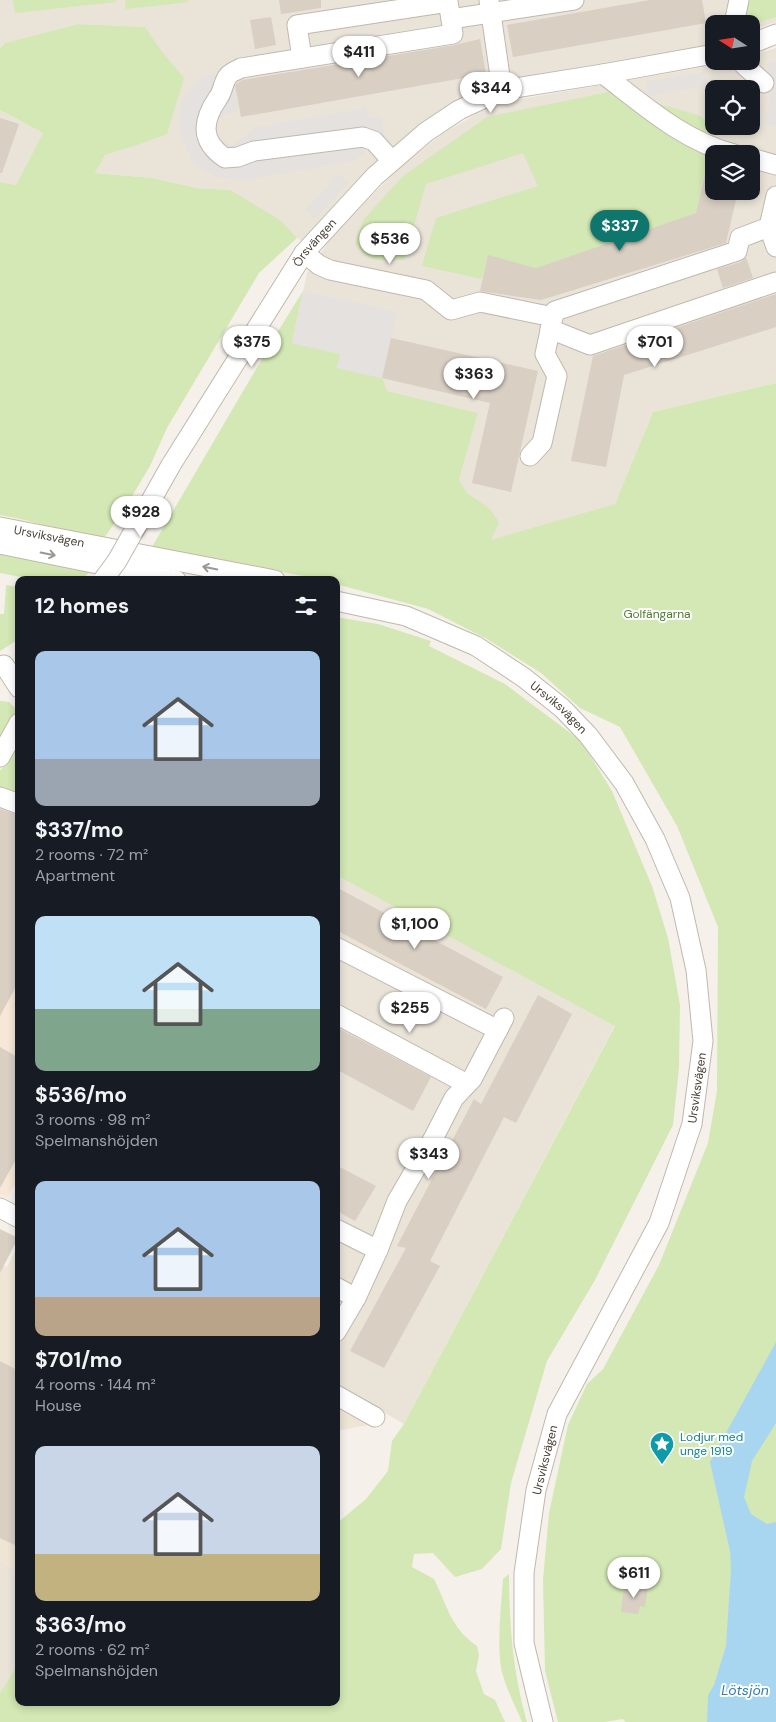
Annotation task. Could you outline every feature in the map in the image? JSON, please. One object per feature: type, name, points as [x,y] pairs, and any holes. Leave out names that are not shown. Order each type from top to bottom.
[{"type":"street","points":[[451,19],[490,7],[574,0]]},
{"type":"street","points":[[736,15],[740,0]]},
{"type":"street","points":[[302,58],[297,25],[448,2],[453,34],[241,68],[228,76],[219,97],[211,107],[206,124],[209,144],[225,158],[238,157],[254,151],[363,137],[374,141],[392,161]]},
{"type":"street","points":[[490,7],[502,90]]},
{"type":"street","points":[[760,40],[776,34]]},
{"type":"street","name":"Örsvängen","points":[[106,576],[117,561],[172,465],[304,253],[374,176],[426,132],[459,110],[502,90],[705,56]]},
{"type":"street","points":[[749,70],[764,83]]},
{"type":"street","points":[[603,74],[681,132],[706,145]]},
{"type":"street","points":[[760,161],[776,165]]},
{"type":"street","points":[[776,196],[769,227],[776,247]]},
{"type":"street","points":[[530,456],[542,443],[557,376],[545,354],[555,310],[737,251],[740,238],[769,227]]},
{"type":"street","points":[[304,253],[319,265],[330,270],[426,290],[451,310],[480,302],[552,323],[590,346],[776,282]]},
{"type":"street","name":"Ursviksvägen","points":[[0,527],[254,576]]},
{"type":"street","name":"Ursviksvägen","points":[[0,544],[156,576]]},
{"type":"street","name":"Ursviksvägen","points":[[340,602],[406,616],[476,646],[523,677],[568,715],[588,735],[624,783],[655,839],[680,898],[696,970],[703,1041],[692,1124],[658,1223],[557,1414],[536,1490],[524,1573],[524,1643],[543,1722]]},
{"type":"street","points":[[0,757],[15,730]]},
{"type":"street","points":[[0,797],[15,803]]},
{"type":"street","points":[[340,949],[501,1024],[472,1080],[454,1098],[397,1201],[378,1250],[346,1293],[340,1316]]},
{"type":"street","points":[[340,1016],[467,1084]]},
{"type":"street","points":[[0,1208],[15,1216]]},
{"type":"street","points":[[340,1230],[378,1250]]},
{"type":"street","points":[[340,1397],[375,1417]]},
{"type":"shaded area","points":[[0,0],[776,0],[776,22],[760,27],[760,15],[705,15],[705,45],[665,55],[486,90],[303,242],[230,190],[197,188],[152,178],[95,173],[105,155],[134,146],[163,53],[145,27],[78,24],[5,43],[0,48]]},
{"type":"shaded area","points":[[776,48],[776,383],[653,412],[615,504],[490,541],[489,508],[467,493],[459,480],[478,413],[387,391],[337,368],[292,343],[307,273],[334,234],[397,170],[442,134],[485,109],[504,102],[705,67],[705,70],[760,70],[760,52]]},
{"type":"shaded area","points":[[769,61],[776,62],[776,127],[765,125],[771,94],[762,92]]},
{"type":"shaded area","points":[[704,72],[705,80],[705,85],[649,96],[646,82]]},
{"type":"shaded area","points":[[203,75],[228,76],[235,81],[238,110],[217,119],[214,135],[232,147],[255,128],[366,108],[367,117],[381,118],[385,133],[374,141],[356,160],[240,181],[212,175],[193,163],[179,129],[182,98]]},
{"type":"shaded area","points":[[0,110],[43,133],[16,185],[0,182]]},
{"type":"shaded area","points":[[338,175],[348,183],[315,218],[306,210]]},
{"type":"shaded area","points":[[303,291],[397,312],[382,378],[337,368],[340,354],[292,343]]},
{"type":"shaded area","points":[[0,794],[15,802],[15,1184],[7,1198],[0,1194]]},
{"type":"shaded area","points":[[340,877],[615,1025],[404,1424],[340,1386]]},
{"type":"shaded area","points":[[15,1252],[15,1570],[0,1561],[0,1264],[7,1267]]},
{"type":"shaded area","points":[[340,1410],[368,1425],[340,1430]]},
{"type":"shaded area","points":[[0,1561],[15,1570],[15,1669],[0,1693]]},
{"type":"green space","points":[[13,0],[115,0],[116,2],[15,13]]},
{"type":"green space","points":[[125,0],[188,0],[188,2],[126,9]]},
{"type":"green space","points":[[747,0],[776,0],[776,17],[760,22],[760,15],[744,15]]},
{"type":"green space","points":[[78,24],[145,27],[184,78],[167,134],[105,155],[95,173],[152,178],[197,188],[230,190],[280,220],[297,238],[259,273],[167,428],[150,466],[125,508],[102,541],[0,515],[0,182],[16,185],[43,133],[0,110],[0,48],[5,43]]},
{"type":"green space","points":[[613,91],[701,116],[705,121],[705,135],[711,135],[710,145],[705,145],[705,171],[696,213],[536,268],[488,255],[482,279],[422,266],[436,218],[538,186],[523,153],[426,184],[404,260],[382,260],[365,255],[355,243],[364,219],[403,176],[487,117]]},
{"type":"green space","name":"Golfängarna","points":[[303,291],[292,343],[340,354],[337,368],[382,378],[387,391],[478,413],[459,480],[467,493],[489,508],[499,522],[491,540],[615,504],[653,412],[776,383],[776,1722],[626,1722],[623,1719],[604,1722],[558,1722],[545,1671],[543,1580],[549,1513],[568,1425],[587,1384],[603,1369],[659,1265],[708,1143],[717,1091],[718,927],[677,826],[620,727],[580,708],[541,673],[487,639],[428,609],[340,585],[340,576],[303,576],[152,547]]},
{"type":"green space","points":[[0,551],[93,568],[86,576],[15,576],[0,573]]},
{"type":"green space","points":[[6,585],[15,586],[15,642],[0,651],[0,614],[4,614]]},
{"type":"green space","points":[[340,618],[378,624],[431,641],[429,646],[505,684],[581,741],[612,791],[652,886],[668,938],[680,1005],[679,1068],[673,1125],[595,1280],[547,1361],[511,1483],[501,1549],[482,1569],[455,1577],[433,1553],[414,1554],[412,1567],[434,1579],[455,1624],[477,1646],[479,1655],[476,1671],[484,1694],[495,1700],[505,1722],[0,1722],[0,1693],[15,1669],[15,1706],[340,1706],[340,1521],[366,1499],[388,1471],[392,1441],[404,1424],[615,1026],[340,877]]},
{"type":"green space","points":[[0,701],[9,702],[15,708],[15,714],[0,748]]},
{"type":"green space","points":[[15,748],[15,802],[0,794],[0,771]]},
{"type":"green space","points":[[509,1574],[513,1649],[518,1686],[527,1722],[522,1722],[501,1668],[500,1612],[503,1579]]},
{"type":"water","name":"Lötsjön","points":[[776,1342],[776,1423],[752,1461],[744,1497],[751,1514],[767,1524],[776,1522],[776,1722],[707,1722],[708,1695],[714,1685],[726,1646],[731,1569],[730,1551],[710,1462]]},
{"type":"building","points":[[279,0],[321,0],[321,8],[281,14]]},
{"type":"building","points":[[650,0],[702,0],[705,17],[705,23],[513,57],[507,25]]},
{"type":"building","points":[[271,17],[276,45],[255,49],[250,20]]},
{"type":"building","points":[[480,39],[486,74],[241,117],[235,85],[242,80],[455,45]]},
{"type":"building","points":[[0,118],[19,124],[2,173],[0,173]]},
{"type":"building","points":[[705,174],[705,200],[736,200],[726,243],[541,300],[480,291],[488,255],[536,268],[696,213]]},
{"type":"building","points":[[746,257],[753,278],[723,288],[717,269],[741,262]]},
{"type":"building","points":[[776,294],[776,327],[624,375],[606,467],[571,461],[593,356]]},
{"type":"building","points":[[391,338],[538,371],[511,492],[472,483],[490,403],[382,378]]},
{"type":"building","points":[[0,809],[15,814],[15,988],[0,1016]]},
{"type":"building","points":[[340,889],[503,977],[486,1009],[340,932]]},
{"type":"building","points":[[538,995],[572,1014],[516,1123],[504,1117],[430,1261],[440,1266],[384,1368],[350,1351],[406,1248],[397,1246],[474,1099],[481,1104]]},
{"type":"building","points":[[340,1029],[431,1077],[413,1111],[340,1071]]},
{"type":"building","points":[[0,1047],[15,1056],[15,1161],[0,1188]]},
{"type":"building","points":[[340,1167],[376,1186],[355,1221],[340,1212]]},
{"type":"building","points":[[0,1229],[15,1236],[15,1244],[0,1273]]},
{"type":"building","points":[[0,1361],[15,1369],[15,1545],[0,1538]]},
{"type":"building","points":[[624,1584],[648,1587],[645,1607],[640,1606],[638,1614],[621,1612]]},
{"type":"place","name":"Lodjur med unge 1919","points":[[662,1465]]}]
